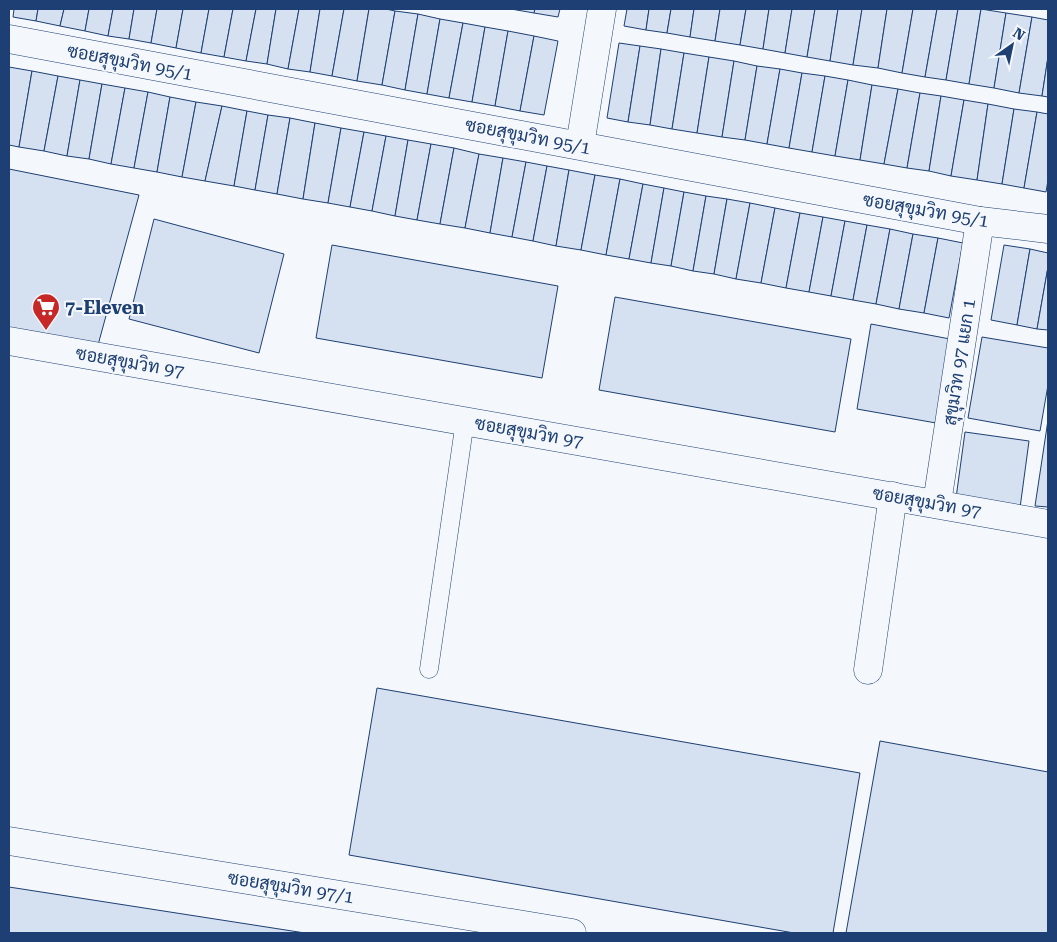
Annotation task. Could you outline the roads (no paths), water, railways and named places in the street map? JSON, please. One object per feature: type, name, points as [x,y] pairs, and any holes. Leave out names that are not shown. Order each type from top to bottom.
[{"type":"street","points":[[580,145],[602,9]]},
{"type":"street","name":"ซอยสุขุมวิท 95/1","points":[[9,39],[980,221],[1048,229]]},
{"type":"street","name":"สุขุมวิท 97 แยก 1","points":[[937,503],[980,221]]},
{"type":"street","name":"ซอยสุขุมวิท 97","points":[[9,341],[1048,524]]},
{"type":"street","points":[[868,670],[893,496]]},
{"type":"street","name":"ซอยสุขุมวิท 97/1","points":[[9,840],[572,933]]},
{"type":"lane","points":[[429,669],[465,421]]},
{"type":"place","name":"7-Eleven","points":[[46,331]]}]
